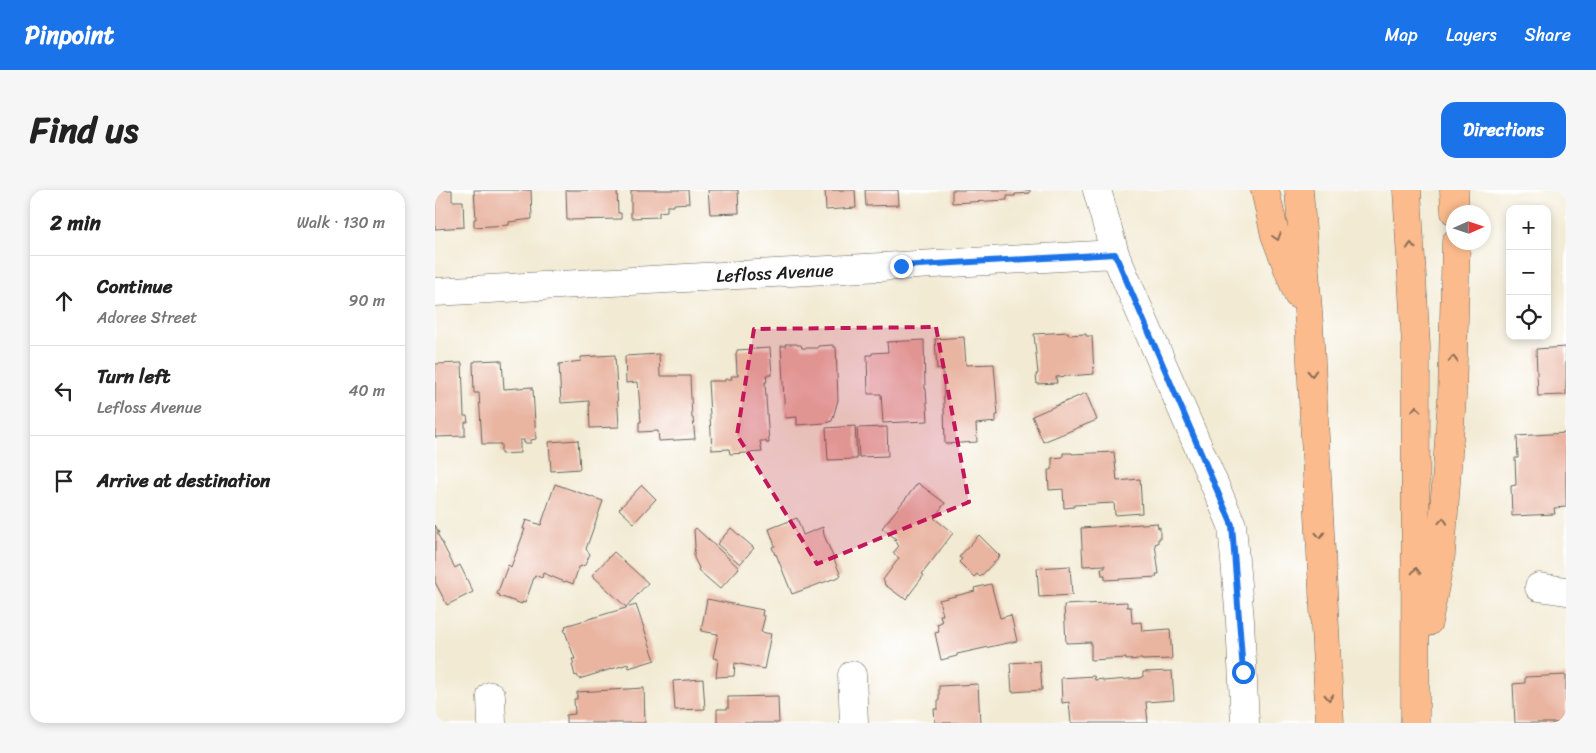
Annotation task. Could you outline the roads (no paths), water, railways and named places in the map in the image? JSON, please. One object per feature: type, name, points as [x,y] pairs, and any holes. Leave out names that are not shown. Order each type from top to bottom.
[{"type":"highway","points":[[1265,190],[1275,235],[1309,324]]},
{"type":"highway","points":[[1299,190],[1309,324],[1330,723]]},
{"type":"highway","points":[[1407,190],[1417,347],[1415,723]]},
{"type":"highway","points":[[1455,190],[1455,205]]},
{"type":"highway","points":[[1415,690],[1441,554],[1452,397],[1455,250]]},
{"type":"street","points":[[1097,190],[1115,254],[1232,525],[1240,621],[1245,723]]},
{"type":"street","name":"Lefloss Avenue","points":[[435,292],[1115,254]]},
{"type":"street","points":[[1539,587],[1566,591]]},
{"type":"street","points":[[852,675],[854,723]]},
{"type":"street","points":[[491,696],[492,723]]}]
